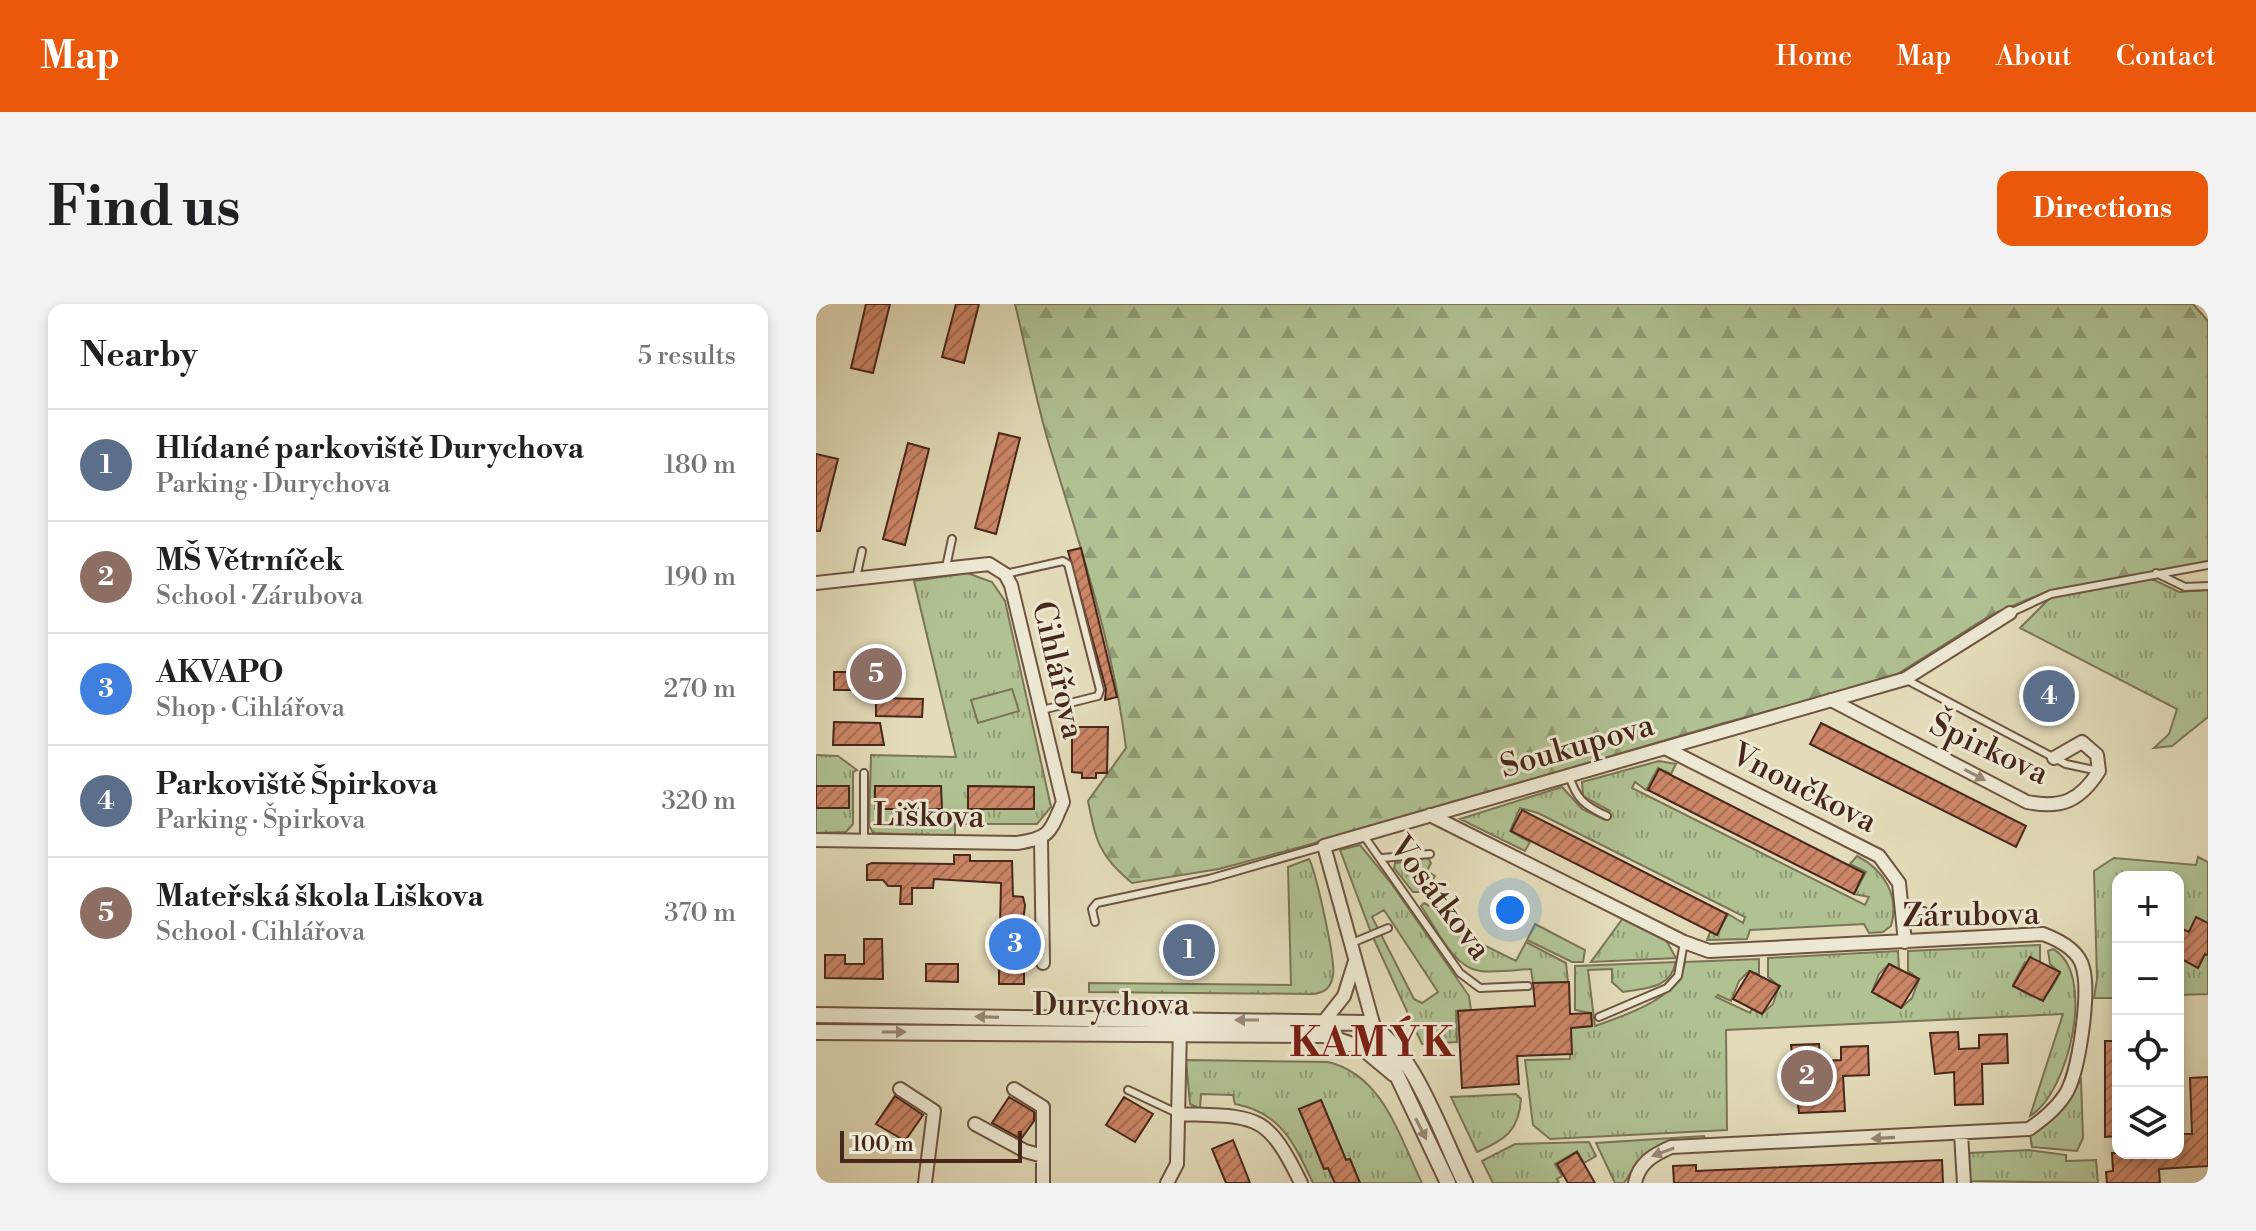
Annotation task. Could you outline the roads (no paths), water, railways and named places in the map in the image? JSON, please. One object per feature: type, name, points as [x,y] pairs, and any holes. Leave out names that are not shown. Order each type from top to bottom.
[{"type":"street","name":"Cihlářova","points":[[816,583],[989,564],[1005,574],[1011,585],[1063,802],[1050,833],[1041,840]]},
{"type":"street","name":"Soukupova","points":[[1324,846],[1905,679],[1965,648],[2010,613]]},
{"type":"street","name":"Špirkova","points":[[1831,700],[2027,802],[2049,806],[2067,804],[2097,776],[2097,755],[2082,742],[2054,758]]},
{"type":"street","name":"Vnoučkova","points":[[1665,748],[1879,856],[1899,883],[1905,942]]},
{"type":"street","name":"Zárubova","points":[[1430,815],[1684,942],[1709,951],[2043,934],[2064,942],[2083,967],[2084,1007],[2078,1051],[2067,1093],[2047,1116],[2029,1129],[1671,1147],[1650,1156],[1637,1173],[1635,1183]]},
{"type":"street","name":"Liškova","points":[[816,840],[1017,843],[1041,840]]},
{"type":"street","points":[[1041,840],[1043,963]]},
{"type":"street","points":[[1324,846],[1374,1027],[1448,1183]]},
{"type":"street","points":[[1325,1028],[1344,996],[1356,958]]},
{"type":"street","name":"Durychova","points":[[816,1015],[1180,1027]]},
{"type":"street","points":[[1167,1183],[1177,1164],[1180,1027]]},
{"type":"street","points":[[1325,1028],[1374,1027],[1401,1056],[1465,1183]]},
{"type":"street","name":"Durychova","points":[[816,1032],[1325,1028],[1364,1049],[1394,1074]]},
{"type":"street","points":[[900,1089],[934,1111],[925,1183]]},
{"type":"street","points":[[1014,1089],[1043,1107],[1043,1183]]},
{"type":"street","points":[[1179,1114],[1242,1117],[1264,1126],[1281,1141],[1301,1183]]},
{"type":"street","points":[[975,1124],[1025,1151],[1043,1156]]},
{"type":"street","points":[[1961,1134],[1964,1183]]},
{"type":"lane","points":[[946,567],[952,539]]},
{"type":"lane","points":[[856,578],[862,551]]},
{"type":"lane","points":[[1005,574],[1063,561],[1068,564],[1100,690],[1098,696],[1042,710]]},
{"type":"lane","points":[[2010,613],[2051,594],[2208,565]]},
{"type":"lane","points":[[2156,573],[2185,587],[2208,586]]},
{"type":"lane","points":[[1905,679],[2054,758],[2097,776]]},
{"type":"lane","points":[[864,773],[864,841]]},
{"type":"lane","points":[[1569,775],[1574,793],[1583,805],[1607,816]]},
{"type":"lane","name":"Vosátkova","points":[[1362,833],[1460,973],[1480,988],[1528,986]]},
{"type":"lane","points":[[1095,922],[1092,909],[1097,903],[1209,879],[1324,846]]},
{"type":"lane","points":[[1382,858],[1430,854]]},
{"type":"lane","points":[[1903,912],[1924,911]]},
{"type":"lane","points":[[1352,943],[1388,928]]},
{"type":"lane","points":[[1599,1017],[1667,988],[1678,976],[1684,942]]},
{"type":"lane","points":[[1128,1090],[1179,1114]]},
{"type":"place","name":"Mateřská škola Liškova","points":[[876,674]]},
{"type":"place","name":"Parkoviště Špirkova","points":[[2049,696]]},
{"type":"place","name":"AKVAPO","points":[[1015,944]]},
{"type":"place","name":"Hlídané parkoviště Durychova","points":[[1189,950]]},
{"type":"place","name":"MŠ Větrníček","points":[[1807,1076]]},
{"type":"district","name":"KAMÝK","points":[[1373,1044]]}]
